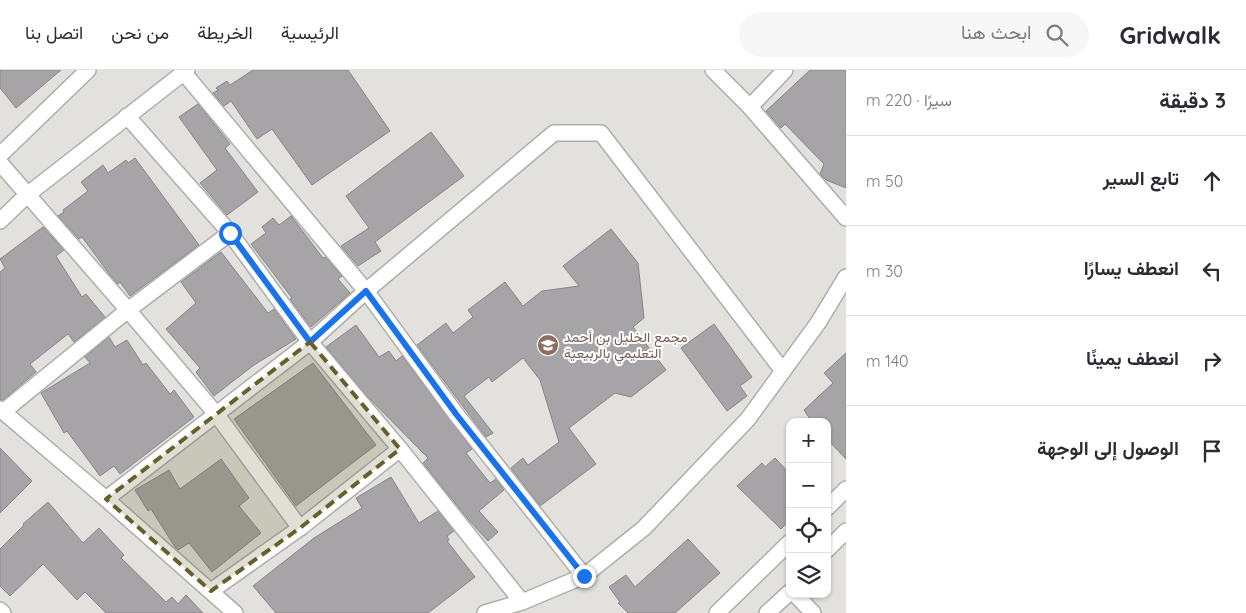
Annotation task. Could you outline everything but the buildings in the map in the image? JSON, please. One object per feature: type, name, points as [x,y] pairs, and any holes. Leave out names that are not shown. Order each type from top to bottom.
[{"type":"street","points":[[0,155],[88,70]]},
{"type":"street","points":[[713,70],[750,107],[846,218]]},
{"type":"street","points":[[750,107],[785,70]]},
{"type":"street","points":[[0,221],[27,195],[186,71],[366,291],[456,414],[584,576]]},
{"type":"street","points":[[128,116],[230,233],[310,342],[400,449],[522,602]]},
{"type":"street","points":[[106,500],[310,342],[366,291],[554,133],[601,133],[783,371]]},
{"type":"street","points":[[0,163],[217,415],[300,528]]},
{"type":"street","points":[[230,233],[128,310],[2,410],[235,613]]},
{"type":"street","points":[[485,613],[522,602],[584,576],[644,528],[748,419],[818,323],[846,277]]},
{"type":"street","points":[[212,591],[300,528],[400,449]]},
{"type":"street","points":[[831,504],[846,490]]},
{"type":"street","points":[[831,546],[846,531]]},
{"type":"street","points":[[717,613],[786,546]]},
{"type":"street","points":[[767,613],[786,596]]},
{"type":"street","points":[[799,598],[813,613]]},
{"type":"highlighted area","points":[[310,342],[400,449],[300,528],[211,591],[106,499]]},
{"type":"place","name":"مجمع الخليل بن أحمد التعليمي بالربيعية","points":[[548,345]]},
{"type":"route","points":[[230,233],[310,342],[366,291],[456,414],[584,576]]}]
